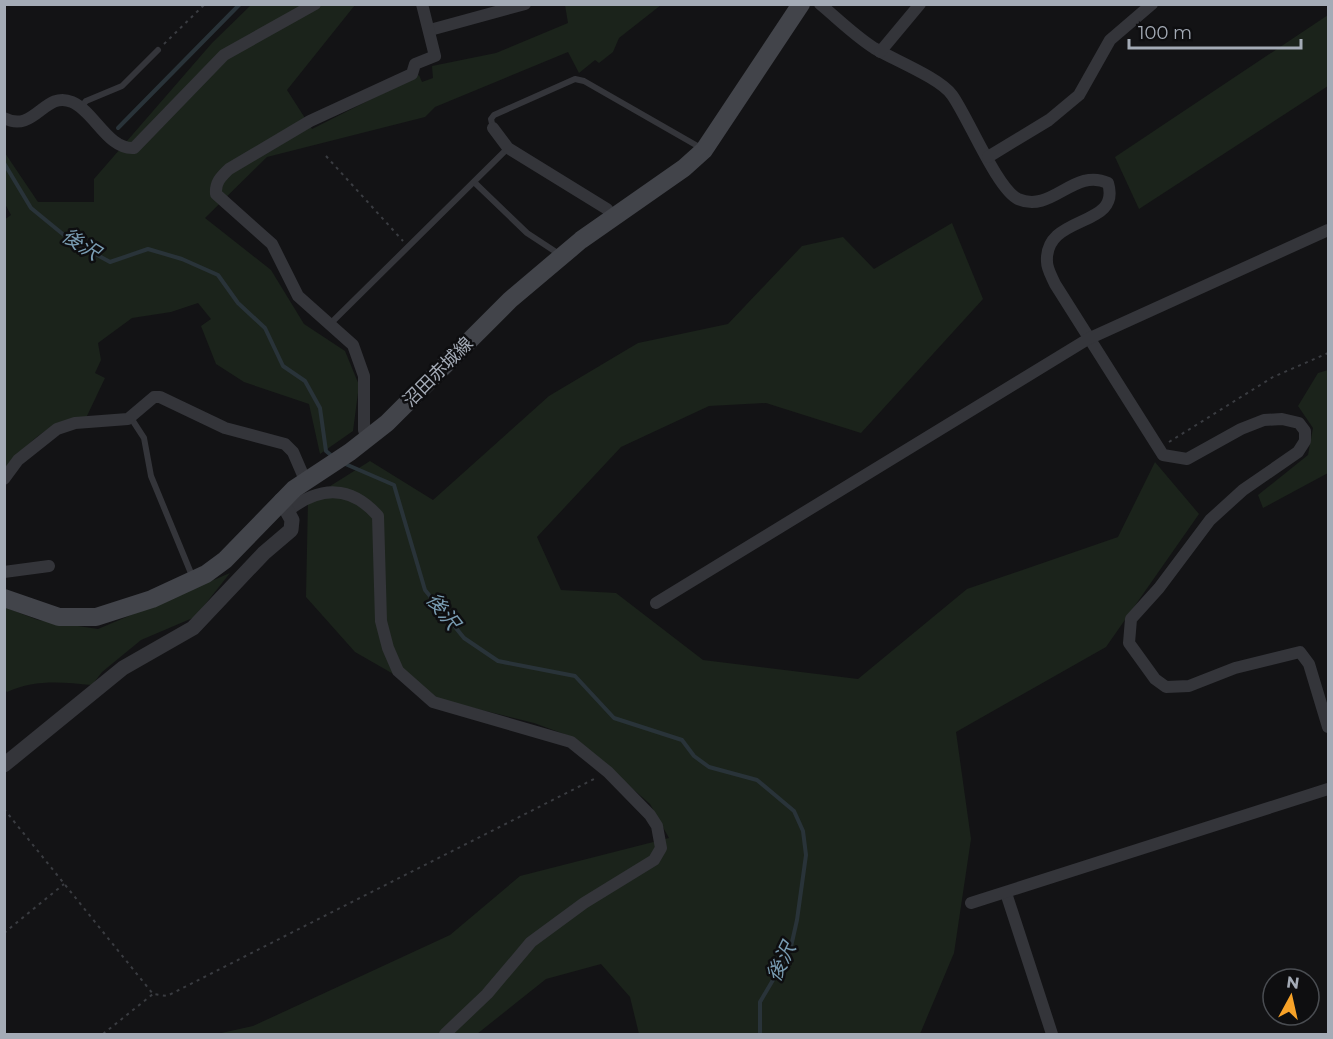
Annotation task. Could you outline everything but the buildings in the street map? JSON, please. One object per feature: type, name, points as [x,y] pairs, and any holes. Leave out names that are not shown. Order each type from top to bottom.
[{"type":"main road","name":"沼田赤城線","points":[[4,598],[60,616],[96,617],[121,611],[194,580],[225,561],[312,478],[387,423],[510,300],[562,256],[613,217],[666,182],[704,150],[801,4]]},
{"type":"street","points":[[4,118],[14,122],[27,120],[57,100],[71,101],[81,107],[118,145],[134,148],[139,146],[198,79],[224,55],[315,4]]},
{"type":"street","points":[[367,439],[364,422],[366,390],[362,363],[353,345],[298,296],[272,244],[216,194],[216,188],[219,179],[230,169],[310,121],[412,74],[415,64],[435,56],[422,4]]},
{"type":"street","points":[[430,30],[525,4]]},
{"type":"street","points":[[820,4],[880,52],[936,81],[951,93],[1003,185],[1018,199],[1038,203],[1082,180],[1098,178],[1108,183],[1111,193],[1107,206],[1102,212],[1062,231],[1049,242],[1047,263],[1054,284],[1163,455],[1187,459],[1241,429],[1264,420],[1282,419],[1299,423],[1305,431],[1305,441],[1298,452],[1243,490],[1210,520],[1159,588],[1131,619],[1129,643],[1155,679],[1166,687],[1189,686],[1235,668],[1300,652],[1309,664],[1329,727]]},
{"type":"street","points":[[880,52],[920,4]]},
{"type":"street","points":[[988,157],[1049,120],[1078,95],[1110,40],[1152,4]]},
{"type":"street","points":[[493,128],[508,148],[607,210],[613,217]]},
{"type":"street","points":[[656,603],[1088,339],[1329,230]]},
{"type":"street","points":[[4,479],[18,460],[57,429],[75,423],[121,421],[130,418],[154,397],[160,397],[225,428],[274,439],[289,446],[312,478]]},
{"type":"street","points":[[4,765],[123,668],[193,628],[264,553],[291,530],[292,520],[285,505],[330,491],[349,495],[369,506],[378,516],[380,596],[388,648],[398,671],[433,702],[571,742],[608,772],[650,815],[657,826],[660,848],[654,860],[584,903],[531,942],[487,994],[445,1035]]},
{"type":"street","points":[[4,572],[49,566]]},
{"type":"street","points":[[971,903],[1329,789]]},
{"type":"street","points":[[1006,892],[1052,1035]]},
{"type":"lane","points":[[81,107],[86,101],[122,86],[158,50]]},
{"type":"lane","points":[[493,128],[491,119],[494,115],[575,79],[584,81],[696,142],[704,150]]},
{"type":"lane","points":[[330,324],[508,148]]},
{"type":"lane","points":[[474,182],[527,233],[562,256]]},
{"type":"lane","points":[[130,418],[144,438],[151,476],[194,580]]},
{"type":"path","points":[[158,50],[205,4]]},
{"type":"path","points":[[326,156],[408,247]]},
{"type":"path","points":[[1159,449],[1273,377],[1329,353]]},
{"type":"path","points":[[4,809],[153,994],[167,996],[608,772]]},
{"type":"path","points":[[4,933],[64,884]]},
{"type":"path","points":[[103,1035],[153,994]]},
{"type":"shaded area","points":[[251,5],[355,5],[287,90],[312,129],[419,75],[422,82],[433,78],[432,66],[496,53],[568,23],[565,5],[661,5],[619,38],[613,52],[599,63],[595,60],[579,73],[568,52],[435,107],[425,117],[267,157],[205,218],[271,270],[304,324],[345,351],[359,385],[353,431],[320,454],[309,404],[244,382],[216,364],[201,326],[211,319],[198,303],[171,312],[132,318],[98,343],[101,360],[95,373],[105,378],[86,418],[61,423],[39,435],[5,472],[4,220],[11,215],[5,204],[5,153],[38,202],[94,202],[94,179],[212,43]]},
{"type":"shaded area","points":[[1328,15],[1328,86],[1139,209],[1115,157]]},
{"type":"shaded area","points":[[952,223],[983,299],[861,433],[766,403],[709,406],[621,447],[537,537],[561,590],[616,593],[703,660],[858,679],[967,589],[1118,537],[1155,462],[1199,514],[1106,647],[956,732],[971,839],[954,953],[920,1034],[639,1034],[630,997],[601,964],[546,979],[477,1034],[217,1034],[253,1026],[450,935],[520,876],[669,838],[650,804],[575,738],[534,723],[437,699],[355,652],[306,597],[308,500],[370,461],[433,500],[549,396],[638,343],[728,324],[802,246],[843,237],[874,269]]},
{"type":"shaded area","points":[[1328,370],[1328,473],[1263,508],[1258,495],[1308,455],[1313,428],[1298,406],[1318,373]]},
{"type":"shaded area","points":[[230,573],[195,617],[141,640],[102,672],[92,685],[38,683],[7,692],[4,689],[4,607],[38,620],[98,629]]},
{"type":"waterway","points":[[118,128],[240,4]]},
{"type":"waterway","name":"後沢","points":[[4,163],[31,208],[70,240],[110,262],[148,249],[182,259],[218,275],[238,303],[265,328],[283,366],[305,381],[320,408],[326,451],[332,456]]},
{"type":"waterway","name":"後沢","points":[[343,463],[394,485],[425,590],[464,638],[498,661],[575,676],[614,718],[682,740],[694,756],[709,767],[757,780],[794,811],[803,831],[806,855],[797,920],[790,951],[760,1002],[760,1034]]}]
